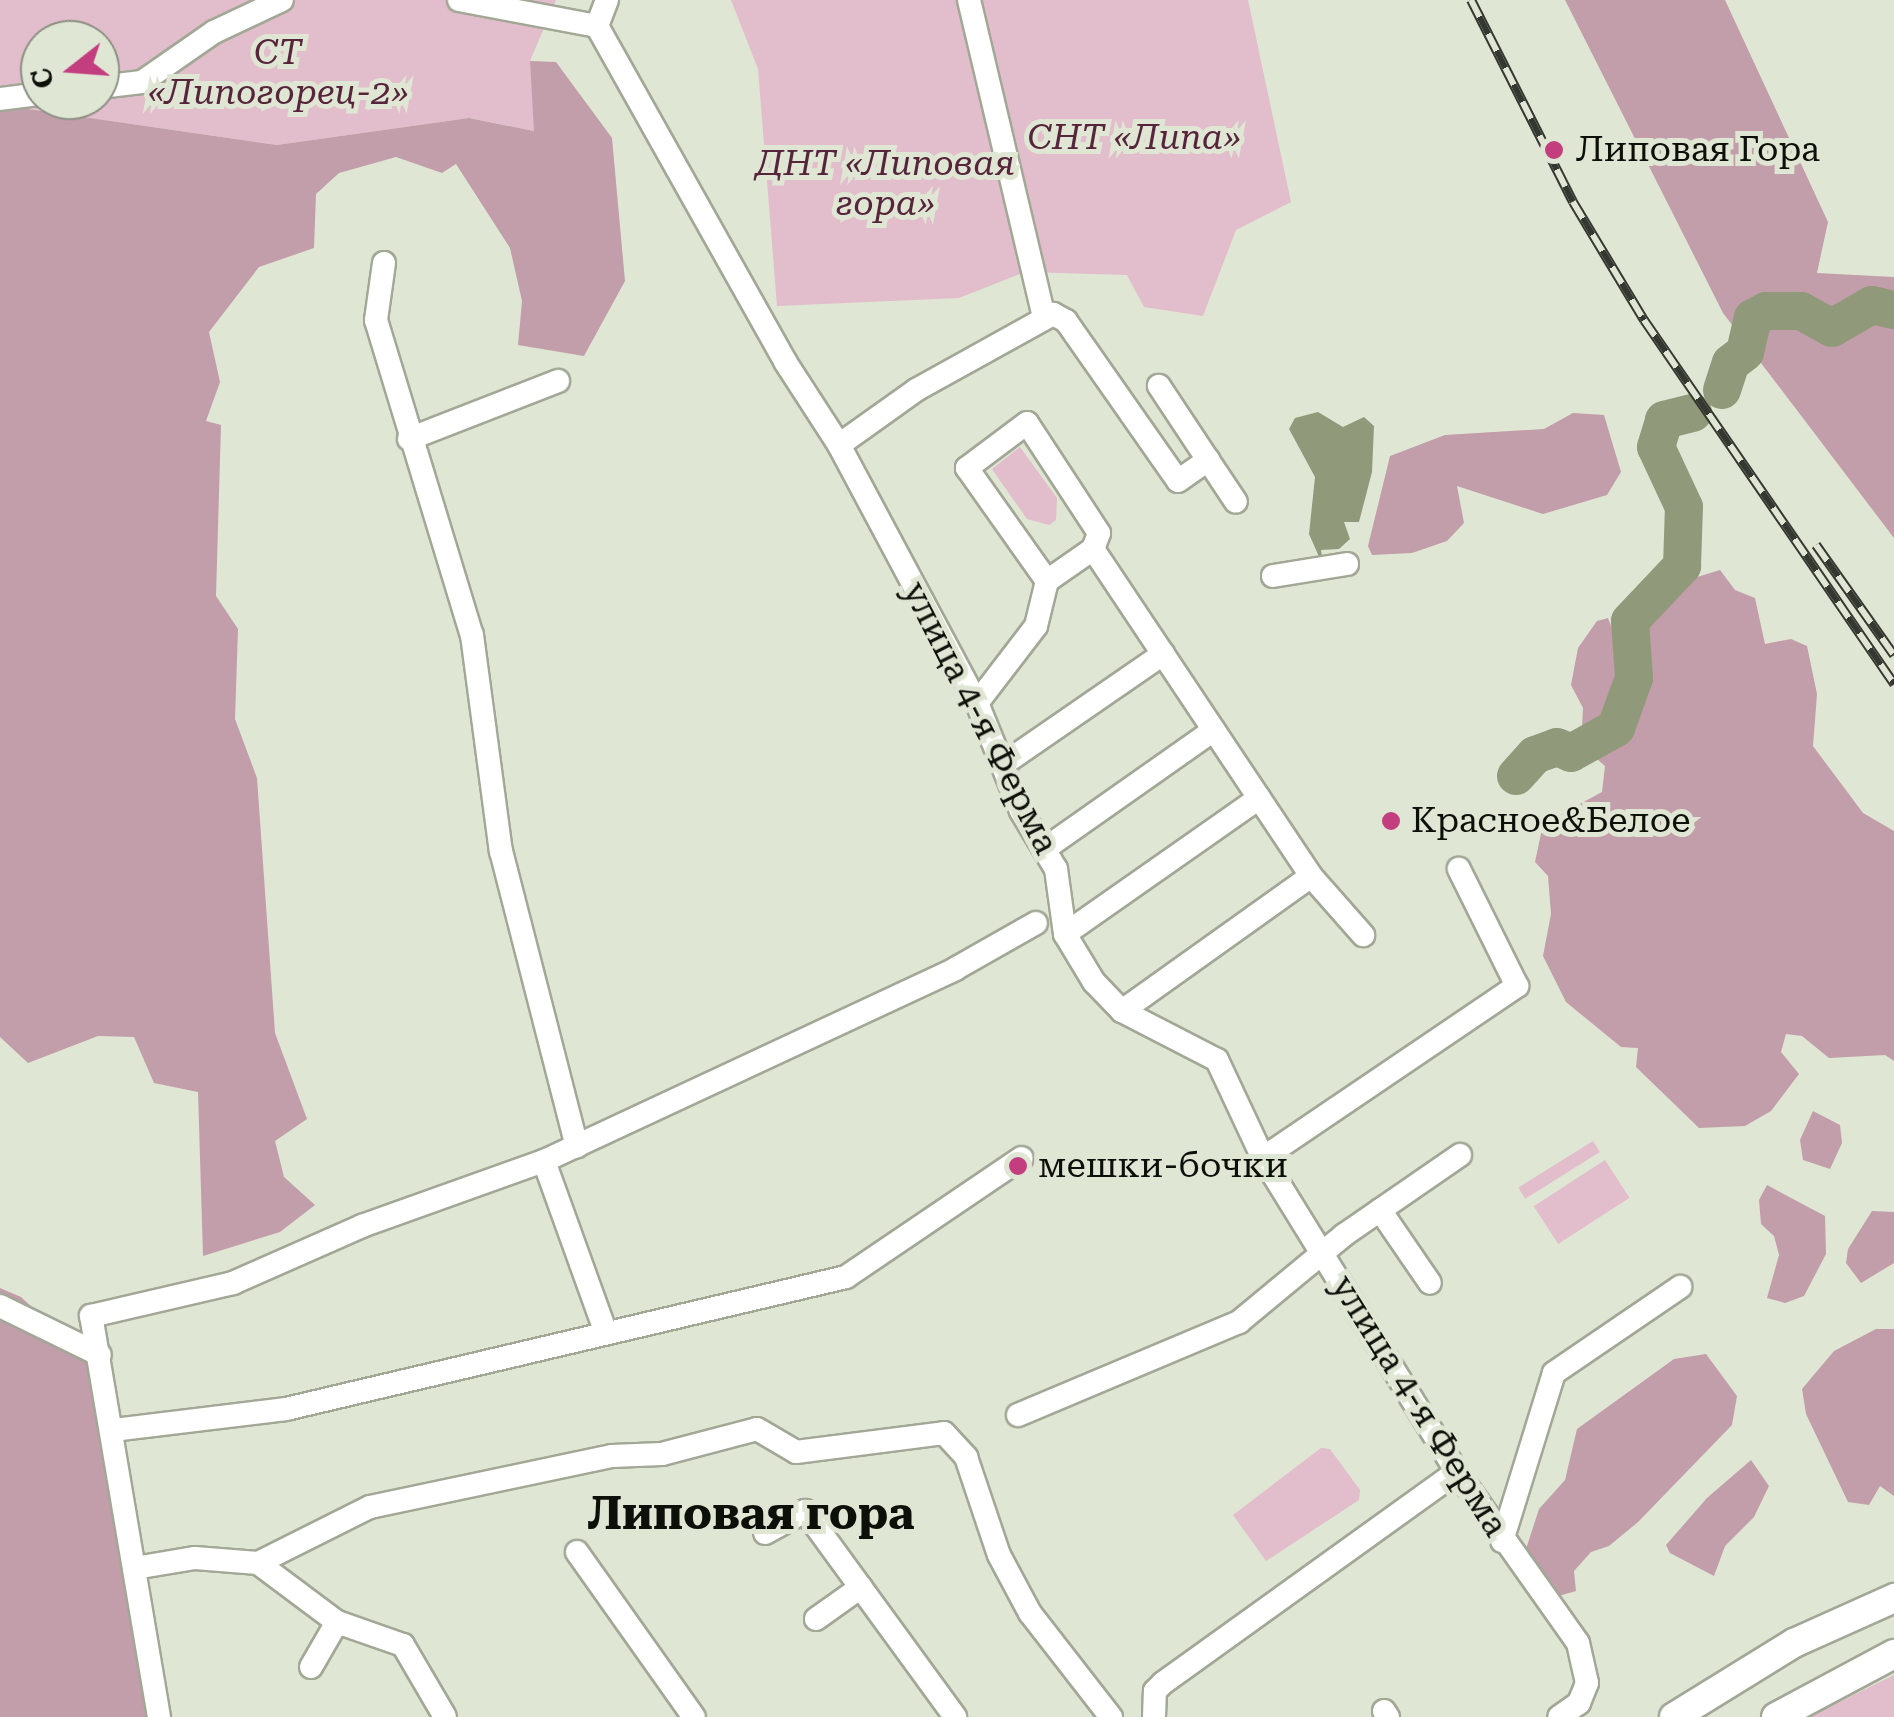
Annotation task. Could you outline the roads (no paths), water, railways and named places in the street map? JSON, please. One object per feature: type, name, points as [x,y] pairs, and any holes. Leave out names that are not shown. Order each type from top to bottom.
[{"type":"main road","points":[[1674,1717],[1794,1644],[1894,1598]]},
{"type":"main road","points":[[1776,1717],[1894,1654]]},
{"type":"street","points":[[120,85],[142,82],[214,32],[282,0]]},
{"type":"street","points":[[458,0],[597,26],[607,0]]},
{"type":"street","points":[[969,0],[1044,317]]},
{"type":"street","name":"улица 4-я Ферма","points":[[597,26],[786,363],[839,444],[978,703],[1002,765],[1046,848],[1065,934],[1094,982],[1122,1011],[1217,1060],[1264,1158],[1456,1472],[1578,1643],[1587,1682],[1579,1704],[1560,1717]]},
{"type":"street","points":[[384,264],[376,320],[409,439],[472,634],[501,850],[577,1146]]},
{"type":"street","points":[[839,444],[916,390],[1044,317],[1066,321],[1178,480],[1208,460]]},
{"type":"street","points":[[409,439],[558,381]]},
{"type":"street","points":[[1160,386],[1236,502]]},
{"type":"street","points":[[978,703],[1036,626],[1047,581],[1093,548],[1098,533],[1027,423],[968,468],[1047,581]]},
{"type":"street","points":[[1093,548],[1311,876],[1364,935]]},
{"type":"street","points":[[1272,576],[1346,564]]},
{"type":"street","points":[[1002,765],[1164,654]]},
{"type":"street","points":[[1046,848],[1214,730]]},
{"type":"street","points":[[1065,934],[1259,798]]},
{"type":"street","points":[[1264,1158],[1517,986],[1460,870]]},
{"type":"street","points":[[1122,1011],[1311,876]]},
{"type":"street","points":[[160,1717],[91,1316],[233,1282],[362,1226],[544,1161],[955,969],[1036,924]]},
{"type":"street","points":[[1018,1415],[1239,1322],[1380,1210],[1460,1155]]},
{"type":"street","points":[[113,1430],[286,1409],[846,1277],[1022,1158]]},
{"type":"street","points":[[544,1161],[606,1334]]},
{"type":"street","points":[[1380,1210],[1430,1283]]},
{"type":"street","points":[[1502,1541],[1554,1373],[1680,1287]]},
{"type":"street","points":[[0,1306],[100,1355]]},
{"type":"street","points":[[135,1568],[195,1558],[258,1563],[370,1507],[612,1456],[662,1454],[758,1429],[796,1452],[944,1434],[966,1457],[999,1554],[1030,1613],[1111,1717]]},
{"type":"street","points":[[1154,1717],[1155,1692],[1164,1683],[1456,1472]]},
{"type":"street","points":[[764,1533],[806,1511],[955,1717]]},
{"type":"street","points":[[576,1552],[694,1717]]},
{"type":"street","points":[[258,1563],[337,1622],[403,1644],[445,1717]]},
{"type":"street","points":[[816,1619],[861,1587]]},
{"type":"street","points":[[311,1667],[337,1622]]},
{"type":"waterway","points":[[1722,390],[1731,363],[1745,352],[1753,318],[1766,311],[1801,311],[1832,328],[1872,305],[1894,310]]},
{"type":"waterway","points":[[1516,776],[1535,755],[1557,747],[1571,753],[1616,728],[1634,678],[1630,621],[1682,566],[1684,507],[1656,447],[1664,420],[1693,413]]},
{"type":"railway","points":[[1471,0],[1573,202],[1644,320],[1894,684]]},
{"type":"railway","points":[[1816,545],[1894,655]]},
{"type":"place","name":"Липовая Гора","points":[[1554,150]]},
{"type":"place","name":"Красное&Белое","points":[[1391,821]]},
{"type":"place","name":"мешки-бочки","points":[[1018,1166]]},
{"type":"district","name":"Липовая гора","points":[[751,1514]]},
{"type":"park label","name":"СТ «Липогорец-2»","points":[[278,73]]},
{"type":"park label","name":"СНТ «Липа»","points":[[1134,138]]},
{"type":"park label","name":"ДНТ «Липовая гора»","points":[[885,184]]}]
